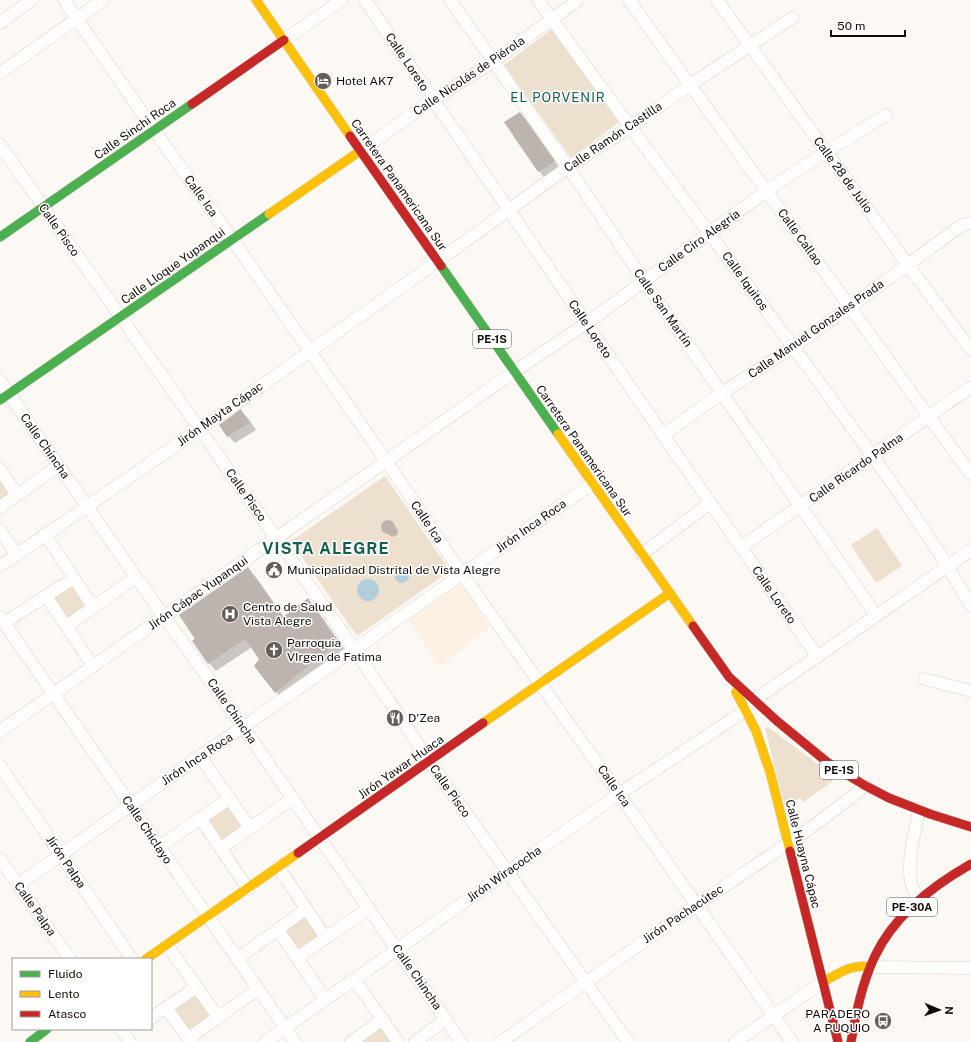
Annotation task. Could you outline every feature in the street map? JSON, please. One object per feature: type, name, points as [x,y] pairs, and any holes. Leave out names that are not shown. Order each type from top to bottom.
[{"type":"main road","name":"Carretera Panamericana Sur","points":[[256,0],[728,677]]},
{"type":"main road","name":"Calle Sinchi Roca","points":[[0,237],[284,40]]},
{"type":"main road","name":"Calle Lloque Yupanqui","points":[[4,397],[360,151]]},
{"type":"main road","name":"Jirón Yawar Huaca","points":[[147,958],[670,593]]},
{"type":"main road","name":"Calle Huayna Cápac","points":[[728,677],[750,705],[756,731],[768,766],[838,1042]]},
{"type":"main road","name":"PE-1S","points":[[750,705],[807,748],[865,786],[898,802],[943,819],[971,827]]},
{"type":"main road","name":"PE-30A","points":[[851,1042],[859,1003],[870,968],[889,932],[919,900],[938,884],[971,864]]},
{"type":"main road","points":[[823,982],[857,966],[864,965],[870,968]]},
{"type":"main road","points":[[30,1042],[46,1030]]},
{"type":"street","points":[[0,23],[32,0]]},
{"type":"street","name":"Calle Ica","points":[[64,0],[387,462],[462,574],[619,794],[792,1042]]},
{"type":"street","points":[[0,73],[103,0]]},
{"type":"street","points":[[284,40],[342,0]]},
{"type":"street","name":"Calle Loreto","points":[[364,0],[663,436],[817,656]]},
{"type":"street","name":"Calle San Martín","points":[[450,0],[568,167],[644,281],[876,615]]},
{"type":"street","name":"Calle Iquitos","points":[[538,0],[872,456],[948,566],[971,606]]},
{"type":"street","name":"Calle Nicolás de Piérola","points":[[360,151],[433,100],[493,62],[578,0]]},
{"type":"street","name":"Calle Callao","points":[[629,0],[971,474]]},
{"type":"street","name":"Calle 28 de Julio","points":[[717,0],[971,350]]},
{"type":"street","name":"Calle Ramón Castilla","points":[[438,261],[568,167],[792,18]]},
{"type":"street","name":"Calle Ciro Alegría","points":[[514,372],[586,323],[826,151],[886,115]]},
{"type":"street","name":"Calle Pisco","points":[[0,145],[354,649],[430,762],[507,872],[628,1042]]},
{"type":"street","name":"Calle Manuel Gonzales Prada","points":[[663,436],[722,393],[793,347],[850,307],[962,225],[971,223]]},
{"type":"street","name":"Jirón Mayta Cápac","points":[[0,566],[200,429],[438,261]]},
{"type":"street","name":"Jirón Cápac Yupanqui","points":[[0,731],[514,372]]},
{"type":"street","name":"Calle Chincha","points":[[0,382],[4,397],[58,466],[244,727],[461,1042]]},
{"type":"street","name":"Calle Ricardo Palma","points":[[741,547],[971,387]]},
{"type":"street","points":[[0,507],[58,466]]},
{"type":"street","points":[[0,468],[17,495]]},
{"type":"street","name":"Jirón Inca Roca","points":[[18,885],[200,756],[244,727],[593,483]]},
{"type":"street","points":[[642,554],[710,503]]},
{"type":"street","points":[[0,530],[16,554]]},
{"type":"street","points":[[45,534],[94,607]]},
{"type":"street","name":"Jirón Wiracocha","points":[[265,1042],[971,550]]},
{"type":"street","points":[[67,626],[136,577]]},
{"type":"street","points":[[2,620],[46,596],[74,578]]},
{"type":"street","points":[[46,596],[93,666]]},
{"type":"street","name":"Calle Chiclayo","points":[[2,620],[295,1042]]},
{"type":"street","points":[[925,679],[971,691]]},
{"type":"street","points":[[200,756],[250,828]]},
{"type":"street","name":"Jirón Palpa","points":[[0,766],[131,958]]},
{"type":"street","name":"Jirón Pachacútec","points":[[501,1042],[586,981],[788,843],[842,805],[865,786]]},
{"type":"street","points":[[221,848],[293,798]]},
{"type":"street","points":[[159,847],[229,799]]},
{"type":"street","points":[[919,809],[912,848],[910,875],[911,884],[919,900]]},
{"type":"street","points":[[200,818],[248,889]]},
{"type":"street","name":"Calle Palpa","points":[[0,859],[69,958]]},
{"type":"street","points":[[278,867],[326,938]]},
{"type":"street","points":[[297,958],[369,908]]},
{"type":"street","points":[[237,958],[306,909]]},
{"type":"street","points":[[278,930],[325,999]]},
{"type":"street","points":[[167,944],[218,1017]]},
{"type":"street","points":[[870,968],[971,968]]},
{"type":"street","points":[[354,979],[398,1042]]},
{"type":"street","points":[[736,1042],[823,982]]},
{"type":"street","points":[[152,1017],[197,987]]},
{"type":"street","points":[[166,1008],[190,1040],[218,1017],[258,989]]},
{"type":"street","points":[[353,1041],[382,1019]]},
{"type":"street","points":[[415,1042],[446,1019]]},
{"type":"shaded area","points":[[552,29],[619,122],[571,158],[504,65]]},
{"type":"shaded area","points":[[385,476],[450,571],[357,636],[291,541]]},
{"type":"shaded area","points":[[0,477],[11,494],[0,502]]},
{"type":"shaded area","points":[[877,528],[902,566],[876,583],[851,545]]},
{"type":"shaded area","points":[[461,581],[490,627],[439,667],[407,618]]},
{"type":"shaded area","points":[[74,583],[89,606],[68,619],[52,598]]},
{"type":"shaded area","points":[[768,727],[832,775],[832,782],[803,802],[800,798],[785,808],[765,728]]},
{"type":"shaded area","points":[[227,805],[242,826],[222,840],[206,819]]},
{"type":"shaded area","points":[[305,914],[321,938],[298,953],[283,929]]},
{"type":"shaded area","points":[[195,992],[211,1016],[188,1031],[172,1008]]},
{"type":"shaded area","points":[[383,1025],[394,1042],[360,1042]]},
{"type":"water","points":[[399,569],[405,569],[409,573],[409,579],[405,583],[399,583],[395,579],[395,573]]},
{"type":"water","points":[[368,579],[376,582],[379,590],[376,598],[368,601],[360,598],[357,590],[360,582]]},
{"type":"building","points":[[520,112],[555,161],[538,172],[504,122]]},
{"type":"building","points":[[241,409],[249,423],[227,437],[219,425]]},
{"type":"building","points":[[388,520],[393,522],[395,527],[393,532],[388,534],[383,532],[381,527],[383,522]]},
{"type":"building","points":[[248,567],[283,617],[308,598],[338,642],[275,693],[254,666],[259,659],[245,639],[208,664],[192,641],[195,639],[179,615]]},
{"type":"traffic: fast","points":[[0,237],[192,104]]},
{"type":"traffic: fast","points":[[0,400],[269,214]]},
{"type":"traffic: fast","points":[[441,266],[558,434]]},
{"type":"traffic: fast","points":[[30,1042],[46,1030]]},
{"type":"traffic: slow","points":[[256,0],[350,136]]},
{"type":"traffic: slow","points":[[269,214],[360,151]]},
{"type":"traffic: slow","points":[[558,434],[693,626]]},
{"type":"traffic: slow","points":[[483,723],[670,593]]},
{"type":"traffic: slow","points":[[736,692],[756,731],[770,772],[790,851]]},
{"type":"traffic: slow","points":[[147,958],[298,853]]},
{"type":"traffic: slow","points":[[823,982],[851,968],[863,966],[870,967]]},
{"type":"traffic: jam","points":[[192,104],[284,40]]},
{"type":"traffic: jam","points":[[350,136],[441,266]]},
{"type":"traffic: jam","points":[[693,626],[729,677],[777,721],[827,762],[864,785],[889,798],[930,814],[971,827]]},
{"type":"traffic: jam","points":[[298,853],[483,723]]},
{"type":"traffic: jam","points":[[790,851],[838,1042]]},
{"type":"traffic: jam","points":[[851,1042],[863,987],[870,966],[883,941],[903,915],[928,892],[971,864]]},
{"type":"place","name":"Hotel AK7","points":[[323,81]]},
{"type":"place","name":"Municipalidad Distrital de Vista Alegre","points":[[274,570]]},
{"type":"place","name":"Centro de Salud Vista Alegre","points":[[230,614]]},
{"type":"place","name":"Parroquia VIrgen de Fatima","points":[[274,650]]},
{"type":"place","name":"D'Zea","points":[[395,718]]},
{"type":"place","name":"PARADERO A PUQUIO","points":[[883,1021]]},
{"type":"district","name":"EL PORVENIR","points":[[558,97]]},
{"type":"district","name":"VISTA ALEGRE","points":[[326,548]]}]
